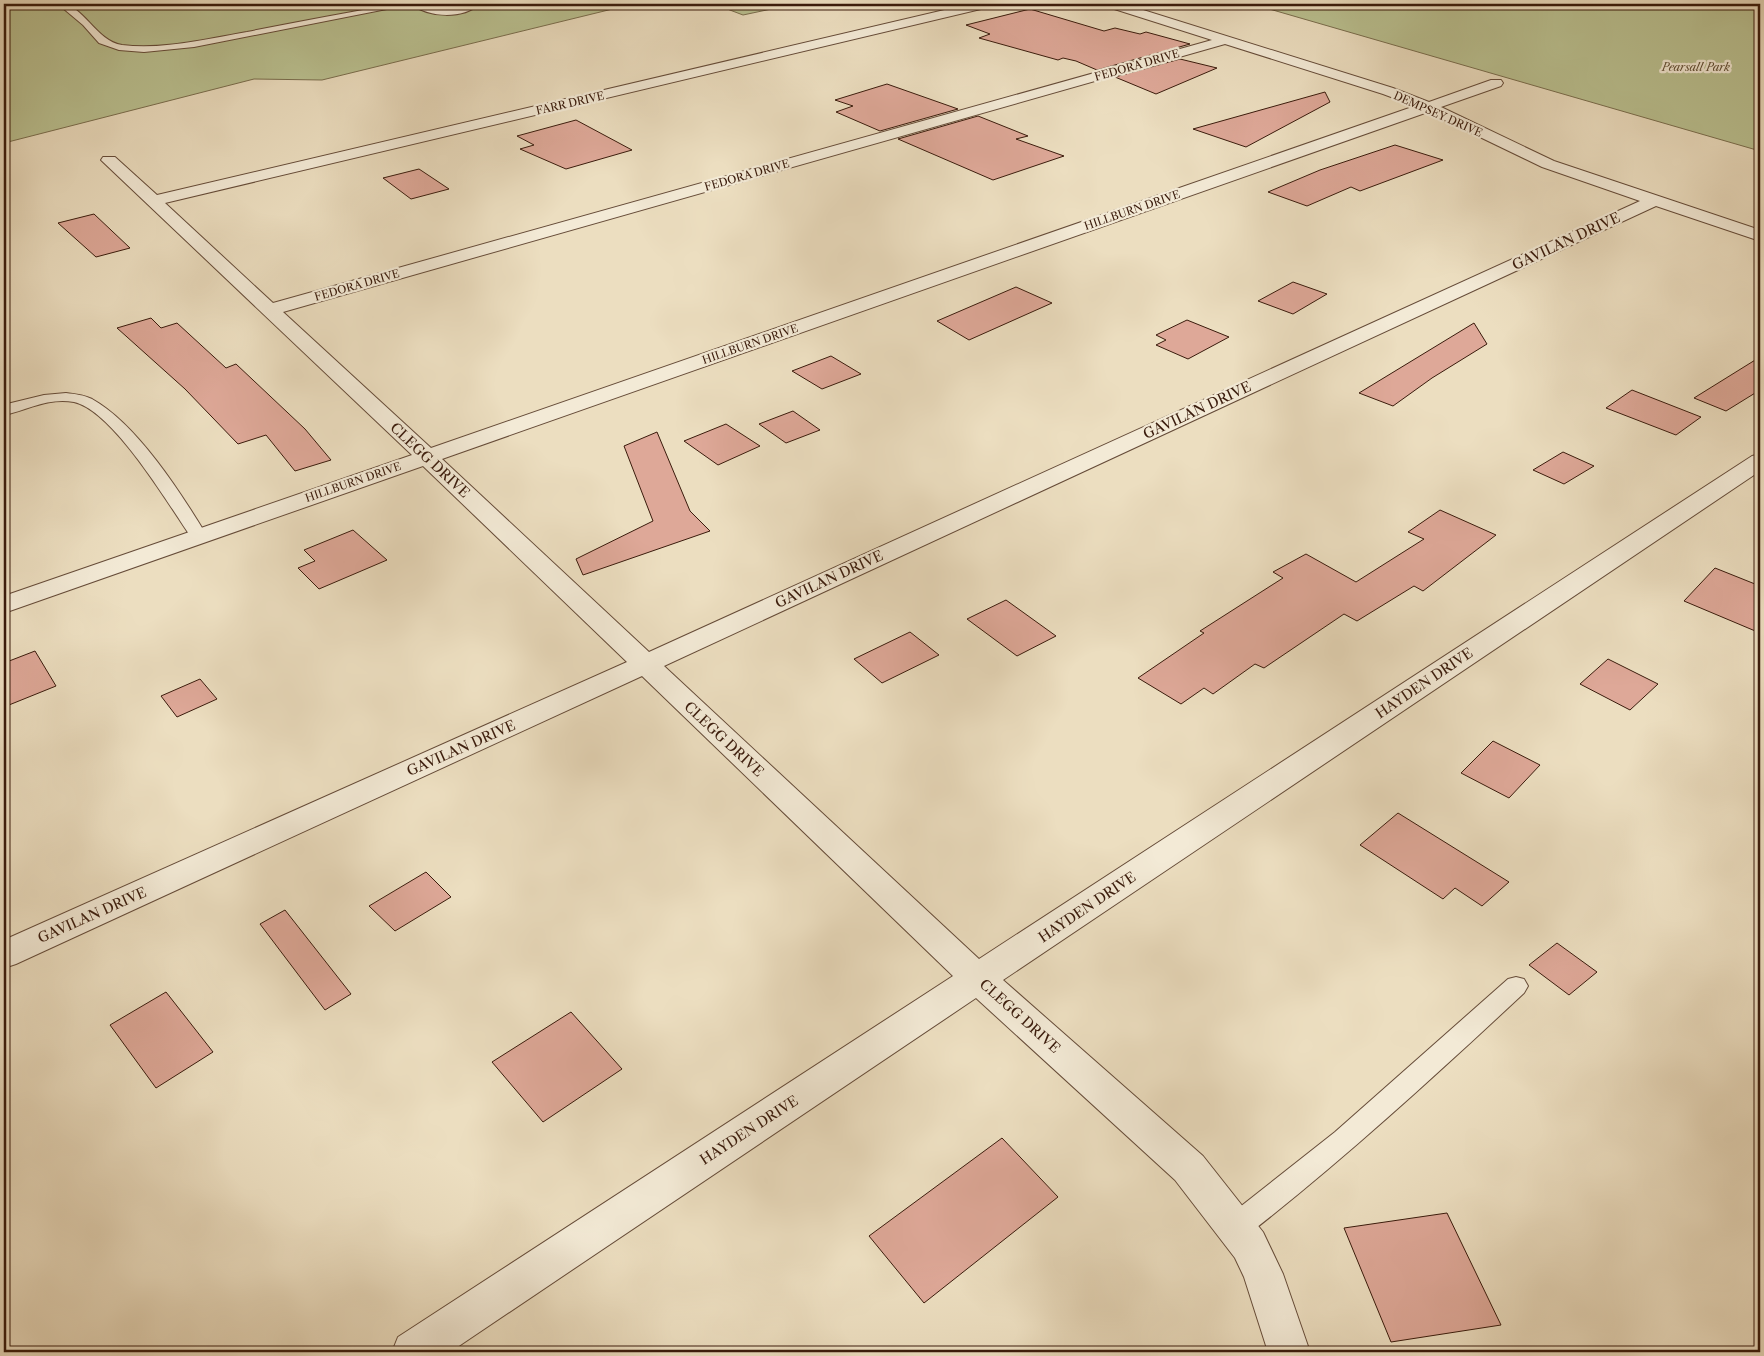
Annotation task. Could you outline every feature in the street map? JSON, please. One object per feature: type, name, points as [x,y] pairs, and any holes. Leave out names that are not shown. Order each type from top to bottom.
[{"type":"street","name":"FARR DRIVE","points":[[154,201],[985,4]]},
{"type":"street","name":"DEMPSEY DRIVE","points":[[1112,4],[1388,91],[1427,106],[1548,164],[1760,236]]},
{"type":"street","name":"FEDORA DRIVE","points":[[268,310],[1225,40]]},
{"type":"street","name":"HILLBURN DRIVE","points":[[4,605],[1496,83]]},
{"type":"street","name":"CLEGG DRIVE","points":[[109,160],[427,457],[978,979],[1189,1168],[1249,1245],[1263,1274],[1290,1352]]},
{"type":"street","name":"GAVILAN DRIVE","points":[[4,955],[645,664],[1654,201]]},
{"type":"street","name":"HAYDEN DRIVE","points":[[413,1352],[1760,461]]},
{"type":"lane","points":[[62,4],[86,23],[102,40],[119,47],[144,49],[194,44],[408,4]]},
{"type":"lane","points":[[416,4],[424,9],[440,12],[460,10],[475,4]]},
{"type":"lane","points":[[4,412],[15,406],[59,396],[84,400],[116,423],[182,506],[200,536]]},
{"type":"lane","points":[[1236,1228],[1308,1170],[1516,986]]},
{"type":"green space","points":[[4,4],[633,4],[322,80],[254,79],[4,143]]},
{"type":"green space","points":[[714,4],[795,4],[743,15]]},
{"type":"green space","name":"Pearsall Park","points":[[1252,4],[1760,4],[1760,151]]},
{"type":"building","points":[[1030,9],[1104,31],[1115,28],[1140,34],[1146,32],[1190,44],[1097,70],[1076,61],[1063,58],[1058,60],[979,38],[990,34],[966,25]]},
{"type":"building","points":[[1180,59],[1217,68],[1156,94],[1115,77]]},
{"type":"building","points":[[887,84],[958,109],[880,131],[836,112],[853,106],[835,100]]},
{"type":"building","points":[[1325,92],[1330,102],[1246,147],[1193,129]]},
{"type":"building","points":[[978,116],[1028,136],[1016,139],[1064,156],[993,180],[898,139]]},
{"type":"building","points":[[576,120],[632,150],[566,169],[520,149],[534,145],[517,136]]},
{"type":"building","points":[[1395,145],[1443,160],[1360,191],[1351,187],[1307,206],[1268,192],[1320,170]]},
{"type":"building","points":[[419,169],[449,189],[411,199],[383,178]]},
{"type":"building","points":[[94,214],[130,248],[96,257],[58,223]]},
{"type":"building","points":[[1293,282],[1327,294],[1293,314],[1258,301]]},
{"type":"building","points":[[1016,287],[1052,303],[969,340],[937,321]]},
{"type":"building","points":[[151,318],[161,328],[177,323],[226,368],[236,364],[305,429],[331,460],[295,471],[266,435],[238,444],[185,389],[117,328]]},
{"type":"building","points":[[1187,320],[1229,337],[1188,359],[1156,345],[1166,340],[1156,335]]},
{"type":"building","points":[[1474,323],[1487,344],[1432,378],[1393,406],[1359,393]]},
{"type":"building","points":[[831,356],[861,374],[822,389],[792,371]]},
{"type":"building","points":[[1760,357],[1760,390],[1726,411],[1694,398]]},
{"type":"building","points":[[1632,390],[1701,417],[1676,435],[1606,408]]},
{"type":"building","points":[[793,411],[820,430],[786,443],[759,424]]},
{"type":"building","points":[[726,424],[760,446],[718,465],[684,441]]},
{"type":"building","points":[[657,432],[690,511],[710,531],[583,575],[576,559],[653,521],[624,446]]},
{"type":"building","points":[[1563,452],[1594,466],[1564,484],[1533,470]]},
{"type":"building","points":[[1440,510],[1496,535],[1423,591],[1414,586],[1357,621],[1344,614],[1264,668],[1255,664],[1213,694],[1204,688],[1181,704],[1138,678],[1204,633],[1200,631],[1283,578],[1273,572],[1306,554],[1356,582],[1424,539],[1408,532]]},
{"type":"building","points":[[353,530],[387,560],[319,589],[298,568],[315,561],[304,550]]},
{"type":"building","points":[[1715,568],[1760,586],[1760,633],[1684,601]]},
{"type":"building","points":[[1006,600],[1056,636],[1017,656],[967,619]]},
{"type":"building","points":[[910,632],[939,655],[882,683],[854,659]]},
{"type":"building","points":[[35,651],[56,686],[4,707],[4,663]]},
{"type":"building","points":[[1608,659],[1658,684],[1630,710],[1580,684]]},
{"type":"building","points":[[200,679],[217,699],[177,717],[161,696]]},
{"type":"building","points":[[1493,741],[1540,765],[1509,798],[1461,773]]},
{"type":"building","points":[[1398,813],[1509,882],[1482,906],[1455,888],[1443,899],[1360,845]]},
{"type":"building","points":[[426,872],[451,897],[395,931],[369,906]]},
{"type":"building","points":[[285,910],[351,994],[325,1010],[260,924]]},
{"type":"building","points":[[1557,943],[1597,972],[1569,995],[1529,965]]},
{"type":"building","points":[[166,992],[213,1052],[156,1088],[110,1025]]},
{"type":"building","points":[[571,1012],[622,1069],[543,1122],[492,1062]]},
{"type":"building","points":[[1002,1138],[1058,1197],[924,1303],[869,1236]]},
{"type":"building","points":[[1447,1213],[1501,1325],[1391,1342],[1344,1228]]}]
